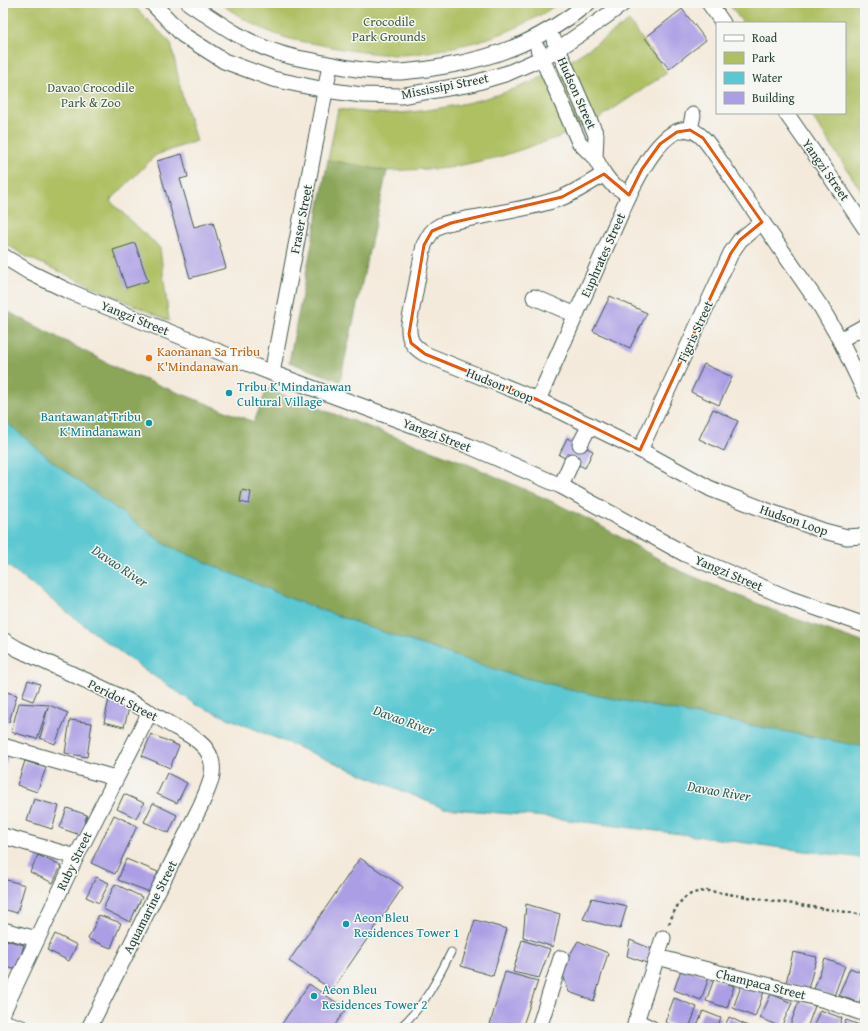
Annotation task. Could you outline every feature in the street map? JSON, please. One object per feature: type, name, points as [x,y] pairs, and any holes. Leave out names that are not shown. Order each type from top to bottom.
[{"type":"street","name":"Mississipi Street","points":[[152,3],[183,35],[224,61],[273,79],[325,90],[362,95],[400,96],[472,84],[508,73],[558,49],[624,3]]},
{"type":"street","name":"Mississipi Street","points":[[189,3],[234,34],[278,53],[330,65],[367,70],[400,72],[466,62],[502,53],[533,40],[588,3]]},
{"type":"street","points":[[709,3],[722,22]]},
{"type":"street","name":"Hudson Street","points":[[549,30],[596,135],[595,158]]},
{"type":"street","name":"Hudson Street","points":[[533,40],[579,142],[595,158],[611,183],[629,195]]},
{"type":"street","name":"Fraser Street","points":[[272,372],[330,65]]},
{"type":"street","name":"Yangzi Street","points":[[787,114],[865,228]]},
{"type":"street","points":[[693,115],[690,130],[703,138],[821,307],[840,340],[865,392]]},
{"type":"street","name":"Euphrates Street","points":[[538,400],[642,169],[660,144],[669,136],[677,132],[690,130]]},
{"type":"street","name":"Hudson Loop","points":[[604,174],[580,189],[562,197],[520,209],[439,226],[432,231],[424,245],[410,324],[409,334],[411,343],[417,350],[425,354],[538,400],[590,425],[640,450],[711,489],[824,531],[847,537],[862,536],[865,534]]},
{"type":"street","name":"Tigris Street","points":[[640,450],[731,253],[740,240],[762,222]]},
{"type":"street","name":"Yangzi Street","points":[[3,256],[31,273],[66,290],[272,372],[469,446],[561,486],[685,554],[788,598],[865,625]]},
{"type":"street","points":[[534,297],[576,315]]},
{"type":"street","points":[[840,340],[865,326]]},
{"type":"street","points":[[580,444],[590,425]]},
{"type":"street","points":[[561,486],[572,461]]},
{"type":"street","name":"Peridot Street","points":[[3,640],[18,649],[129,701],[199,741],[207,750],[211,758],[213,769],[210,784]]},
{"type":"street","name":"Ruby Street","points":[[3,1012],[76,857],[150,712]]},
{"type":"street","points":[[3,746],[115,778]]},
{"type":"street","name":"Aquamarine Street","points":[[89,1028],[201,805],[210,784]]},
{"type":"street","points":[[3,836],[76,857]]},
{"type":"street","points":[[3,930],[37,939]]},
{"type":"street","points":[[651,1028],[635,1025],[663,938]]},
{"type":"street","name":"Champaca Street","points":[[657,957],[825,1000],[865,1014]]},
{"type":"street","points":[[539,1028],[561,958]]},
{"type":"street","points":[[3,1022],[22,1028]]},
{"type":"lane","points":[[399,1028],[416,1011],[431,990],[451,952]]},
{"type":"path","points":[[663,938],[678,904],[685,896],[698,891],[709,891],[865,915]]},
{"type":"highlighted area","points":[[690,130],[703,138],[762,222],[740,240],[731,253],[640,450],[538,400],[425,354],[411,343],[409,334],[424,245],[432,231],[451,223],[562,197],[604,174],[629,195],[642,169],[660,144],[677,132]]},
{"type":"green space","name":"Davao Crocodile Park & Zoo","points":[[3,3],[131,3],[171,43],[182,95],[196,141],[156,155],[110,201],[160,248],[169,321],[25,256],[3,242]]},
{"type":"green space","name":"Crocodile Park Grounds","points":[[220,3],[559,3],[531,20],[490,38],[460,46],[415,54],[398,55],[347,50],[288,38],[250,23]]},
{"type":"green space","points":[[728,3],[865,3],[865,197],[811,114],[846,114],[846,22],[742,22]]},
{"type":"green space","points":[[629,21],[667,73],[601,117],[559,137],[499,157],[448,168],[387,171],[328,160],[338,109],[401,113],[458,105],[497,95],[534,81],[550,73]]},
{"type":"green space","points":[[328,160],[387,171],[340,381],[289,362]]},
{"type":"green space","points":[[3,309],[125,372],[254,422],[267,389],[463,462],[592,521],[678,570],[782,614],[865,643],[865,747],[594,695],[506,673],[374,629],[289,598],[166,545],[53,462],[3,419]]},
{"type":"water","name":"Davao River","points":[[3,419],[53,462],[166,545],[289,598],[374,629],[506,673],[594,695],[865,747],[865,860],[855,857],[545,817],[443,808],[197,705],[138,665],[89,629],[3,562]]},
{"type":"building","points":[[682,9],[706,40],[669,69],[645,38]]},
{"type":"building","points":[[182,154],[188,177],[180,179],[194,227],[213,222],[226,268],[190,278],[157,161]]},
{"type":"building","points":[[135,243],[148,281],[126,288],[113,250]]},
{"type":"building","points":[[610,296],[647,313],[630,348],[593,331]]},
{"type":"building","points":[[704,364],[732,377],[719,405],[691,392]]},
{"type":"building","points":[[713,409],[738,421],[724,451],[699,439]]},
{"type":"building","points":[[567,438],[593,451],[585,468],[559,455]]},
{"type":"building","points":[[242,490],[251,492],[249,504],[240,502]]},
{"type":"building","points":[[28,680],[40,684],[33,701],[22,697]]},
{"type":"building","points":[[3,691],[17,695],[9,722],[3,720]]},
{"type":"building","points":[[109,699],[130,704],[124,727],[104,722]]},
{"type":"building","points":[[19,703],[49,705],[68,713],[55,744],[40,738],[48,707],[37,739],[11,732]]},
{"type":"building","points":[[70,720],[92,723],[87,757],[65,753]]},
{"type":"building","points":[[151,734],[179,746],[170,768],[142,756]]},
{"type":"building","points":[[3,755],[8,757],[3,771]]},
{"type":"building","points":[[25,761],[46,768],[37,792],[17,785]]},
{"type":"building","points":[[167,773],[187,783],[177,803],[157,794]]},
{"type":"building","points":[[124,794],[144,803],[136,818],[117,809]]},
{"type":"building","points":[[34,799],[59,806],[52,829],[27,821]]},
{"type":"building","points":[[153,803],[177,815],[169,833],[144,822]]},
{"type":"building","points":[[67,808],[87,815],[80,835],[60,828]]},
{"type":"building","points":[[114,815],[137,826],[115,874],[91,863]]},
{"type":"building","points":[[38,855],[61,866],[53,883],[30,872]]},
{"type":"building","name":"Aeon Bleu Residences Tower 1","points":[[360,858],[403,887],[332,990],[289,961]]},
{"type":"building","points":[[126,859],[158,872],[150,892],[118,880]]},
{"type":"building","points":[[96,877],[109,883],[99,903],[86,897]]},
{"type":"building","points":[[3,879],[25,885],[17,913],[3,909]]},
{"type":"building","points":[[115,884],[142,897],[130,922],[103,909]]},
{"type":"building","points":[[592,898],[627,906],[620,929],[583,919]]},
{"type":"building","points":[[526,904],[560,914],[553,947],[523,937]]},
{"type":"building","points":[[99,915],[121,923],[111,948],[88,939]]},
{"type":"building","points":[[475,920],[507,929],[493,976],[461,966]]},
{"type":"building","points":[[55,934],[77,945],[69,961],[47,950]]},
{"type":"building","points":[[3,939],[24,945],[17,970],[3,966]]},
{"type":"building","points":[[522,940],[550,949],[539,978],[513,972]]},
{"type":"building","points":[[630,940],[652,949],[647,963],[627,956]]},
{"type":"building","points":[[578,941],[608,953],[594,1001],[569,992],[563,975],[569,956]]},
{"type":"building","points":[[793,952],[817,957],[808,989],[786,983]]},
{"type":"building","points":[[825,959],[845,966],[834,996],[814,989]]},
{"type":"building","points":[[682,967],[709,977],[701,1000],[674,990]]},
{"type":"building","points":[[850,968],[865,974],[865,987],[859,1003],[839,995]]},
{"type":"building","points":[[505,972],[538,981],[522,1028],[489,1028]]},
{"type":"building","points":[[714,979],[734,986],[727,1008],[706,1001]]},
{"type":"building","points":[[743,981],[765,989],[755,1017],[733,1008]]},
{"type":"building","name":"Aeon Bleu Residences Tower 2","points":[[309,984],[346,1009],[333,1028],[279,1028]]},
{"type":"building","points":[[771,994],[792,1003],[781,1027],[760,1018]]},
{"type":"building","points":[[674,998],[697,1007],[689,1028],[680,1028],[665,1022]]},
{"type":"building","points":[[799,1001],[815,1006],[807,1028],[789,1028]]},
{"type":"building","points":[[820,1010],[842,1018],[838,1028],[813,1028]]},
{"type":"building","points":[[703,1011],[721,1018],[717,1028],[696,1028]]},
{"type":"building","points":[[729,1017],[752,1028],[724,1028]]},
{"type":"building","points":[[846,1020],[865,1027],[865,1028],[843,1028]]},
{"type":"place","name":"Kaonanan Sa Tribu K'Mindanawan","points":[[149,358]]},
{"type":"place","name":"Tribu K'Mindanawan Cultural Village","points":[[229,393]]},
{"type":"place","name":"Bantawan at Tribu K'Mindanawan","points":[[149,423]]},
{"type":"place","name":"Aeon Bleu Residences Tower 1","points":[[346,924]]},
{"type":"place","name":"Aeon Bleu Residences Tower 2","points":[[314,996]]}]
